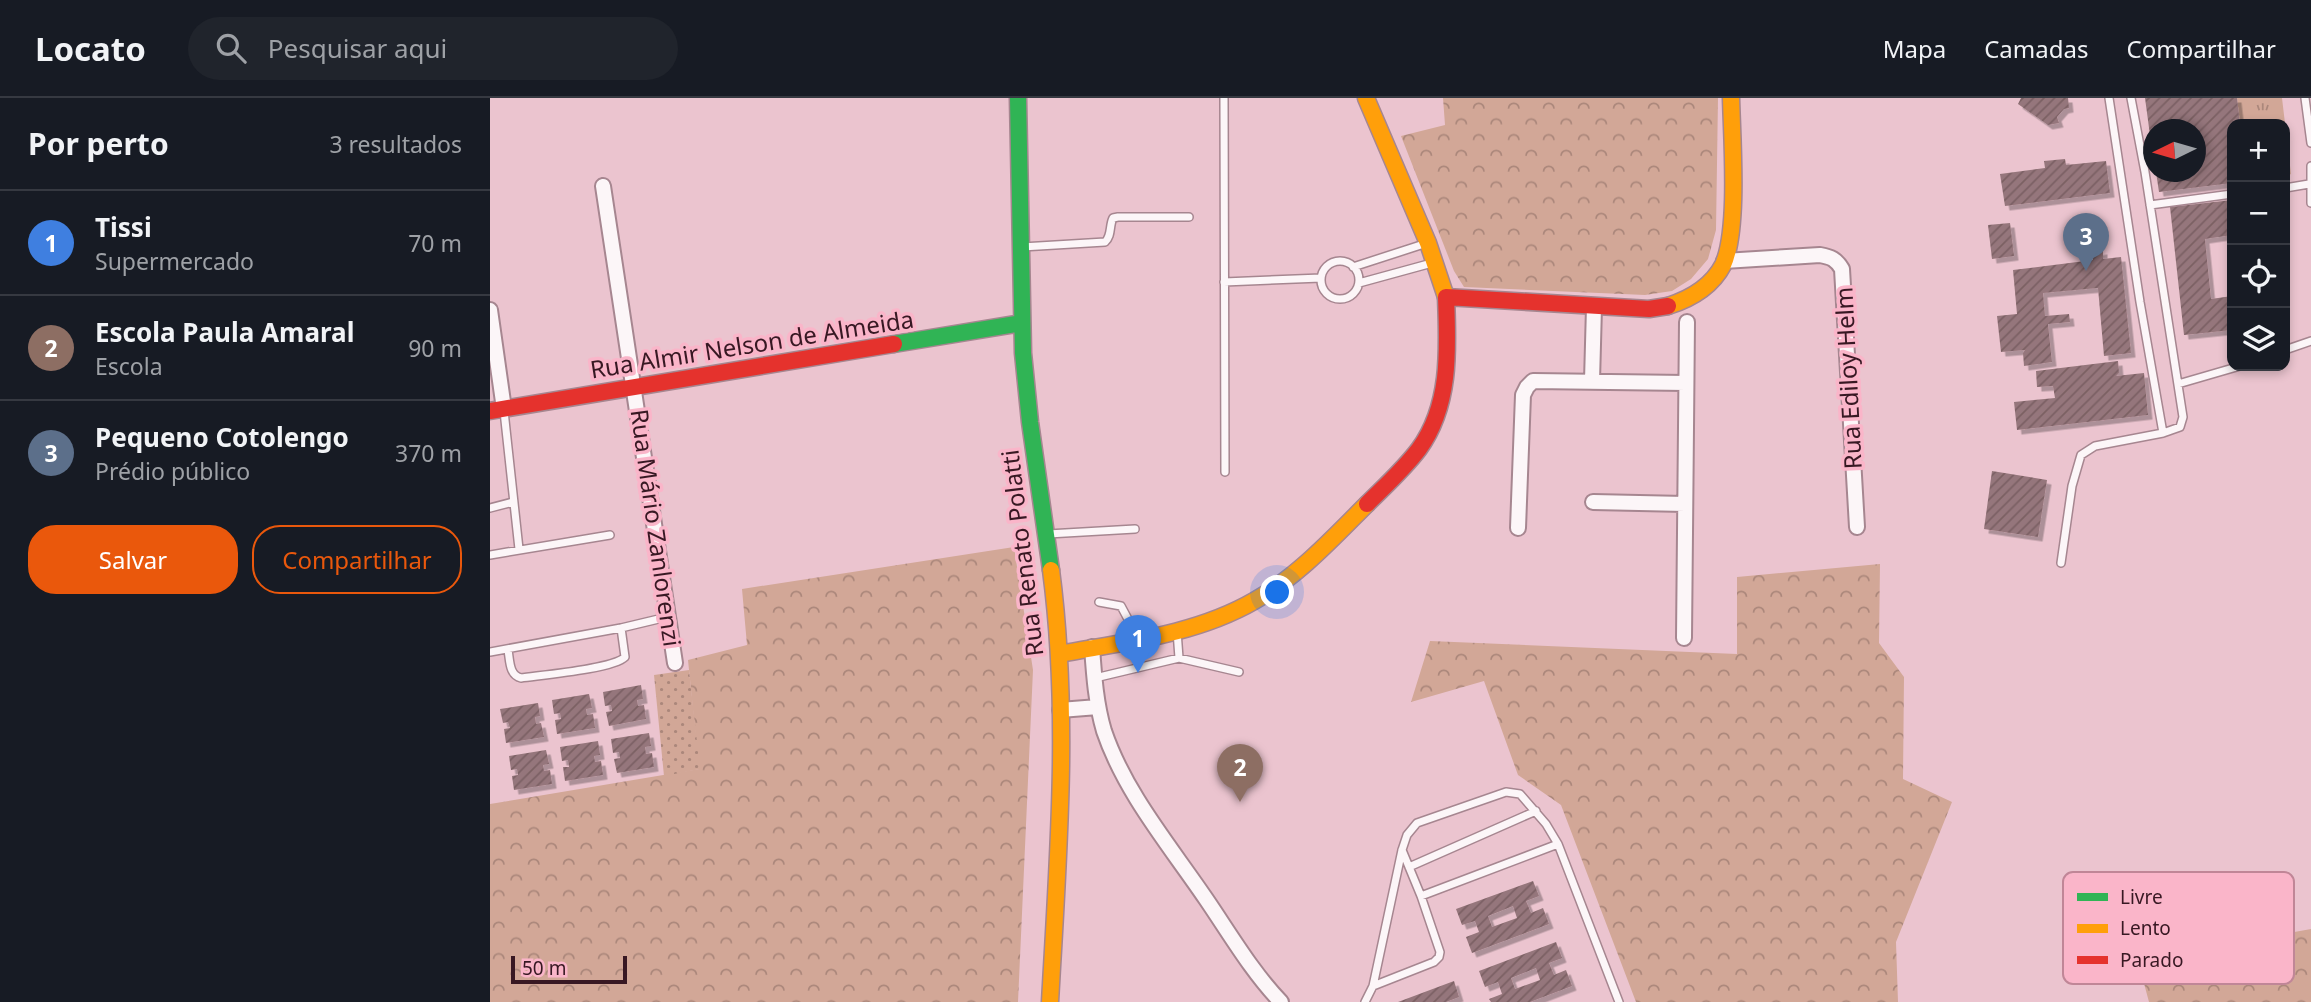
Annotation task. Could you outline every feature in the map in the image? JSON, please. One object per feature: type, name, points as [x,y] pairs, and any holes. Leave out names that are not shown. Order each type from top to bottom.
[{"type":"main road","name":"Rua Renato Polatti","points":[[1018,98],[1022,323],[1029,418],[1048,534],[1059,654],[1058,836],[1050,1002]]},
{"type":"main road","points":[[1059,654],[1212,620],[1261,597],[1320,549],[1411,459],[1432,427],[1444,384],[1446,297],[1428,243],[1366,98]]},
{"type":"main road","points":[[1446,297],[1649,309],[1674,305],[1702,288],[1717,273],[1724,261],[1729,227],[1731,98]]},
{"type":"main road","name":"Rua Almir Nelson de Almeida","points":[[497,410],[1022,323]]},
{"type":"street","name":"Rua Mário Zanlorenzi","points":[[603,186],[675,663]]},
{"type":"street","name":"Rua Ediloy Helm","points":[[1724,261],[1820,255],[1837,261],[1842,269],[1857,527]]},
{"type":"street","points":[[1592,381],[1594,307]]},
{"type":"street","points":[[490,314],[497,410]]},
{"type":"street","points":[[1684,638],[1687,322]]},
{"type":"street","points":[[1518,528],[1523,395],[1533,381],[1686,383]]},
{"type":"street","points":[[1593,502],[1685,504]]},
{"type":"street","points":[[1092,648],[1098,707],[1109,743],[1133,792],[1258,973],[1282,1002]]},
{"type":"street","points":[[1060,710],[1098,707]]},
{"type":"lane","points":[[1224,98],[1225,472]]},
{"type":"lane","points":[[2109,98],[2163,433]]},
{"type":"lane","points":[[2061,563],[2072,486],[2081,455],[2095,446],[2174,431],[2183,423],[2131,98]]},
{"type":"lane","points":[[2305,98],[2311,143]]},
{"type":"lane","points":[[2311,166],[2311,203]]},
{"type":"lane","points":[[2290,187],[2309,184]]},
{"type":"lane","points":[[2150,205],[2227,195]]},
{"type":"lane","points":[[1021,247],[1105,242],[1108,239],[1110,223],[1113,218],[1118,217],[1189,217]]},
{"type":"lane","points":[[1353,267],[1428,243]]},
{"type":"lane","points":[[1334,262],[1348,263],[1353,267],[1359,284],[1351,296],[1337,299],[1325,292],[1321,278],[1328,266],[1334,262]]},
{"type":"lane","points":[[1359,284],[1435,262]]},
{"type":"lane","points":[[1224,282],[1321,278]]},
{"type":"lane","points":[[2290,348],[2311,341]]},
{"type":"lane","points":[[2178,384],[2227,370]]},
{"type":"lane","points":[[497,410],[519,550]]},
{"type":"lane","points":[[490,508],[513,502]]},
{"type":"lane","points":[[1048,534],[1135,529]]},
{"type":"lane","points":[[490,555],[610,535]]},
{"type":"lane","points":[[1099,603],[1121,607],[1129,621],[1130,640]]},
{"type":"lane","points":[[490,653],[668,617]]},
{"type":"lane","points":[[508,650],[515,677],[597,667],[621,661],[625,657],[621,628]]},
{"type":"lane","points":[[1177,629],[1179,658]]},
{"type":"lane","points":[[1094,678],[1179,658],[1239,672]]},
{"type":"lane","points":[[1365,1002],[1373,986],[1406,835],[1417,823],[1506,792],[1520,794],[1536,811],[1558,844],[1619,1002]]},
{"type":"lane","points":[[1409,867],[1536,811]]},
{"type":"lane","points":[[1422,896],[1558,844]]},
{"type":"lane","points":[[1373,986],[1434,962],[1439,957],[1440,952],[1422,896],[1402,850]]},
{"type":"green space","points":[[1443,98],[1718,98],[1716,230],[1708,259],[1691,279],[1672,291],[1645,295],[1464,287],[1454,271],[1401,136],[1445,125]]},
{"type":"green space","points":[[2237,98],[2282,98],[2284,119],[2239,119]]},
{"type":"green space","points":[[1014,547],[1033,670],[1018,1002],[490,1002],[490,804],[699,769],[688,660],[747,645],[742,589]]},
{"type":"green space","points":[[1880,564],[1879,643],[1904,677],[1903,779],[1952,802],[1896,942],[1898,1002],[1636,1002],[1561,805],[1518,775],[1484,681],[1411,702],[1430,641],[1737,654],[1737,577]]},
{"type":"green space","points":[[689,670],[700,769],[664,776],[654,675]]},
{"type":"green space","points":[[2311,929],[2311,1002],[2149,1002],[2144,984],[2294,984],[2294,932]]},
{"type":"building","points":[[2021,98],[2068,98],[2069,108],[2064,109],[2057,117],[2059,123],[2048,125],[2018,104]]},
{"type":"building","points":[[2145,98],[2237,98],[2239,119],[2227,119],[2227,184],[2159,192],[2158,182],[2206,182],[2206,119],[2148,119]]},
{"type":"building","points":[[2065,159],[2066,165],[2106,161],[2110,193],[2005,206],[2000,174],[2045,168],[2044,161]]},
{"type":"building","points":[[2227,201],[2227,236],[2205,239],[2211,299],[2227,297],[2227,331],[2184,335],[2170,207]]},
{"type":"building","points":[[2010,223],[2014,256],[1992,259],[1988,225]]},
{"type":"building","points":[[2103,250],[2103,259],[2121,257],[2131,353],[2104,356],[2098,288],[2043,293],[2045,316],[2069,314],[2070,322],[2048,324],[2052,362],[2024,366],[2025,350],[2001,352],[1997,316],[2017,314],[2013,270],[2093,260],[2091,252]]},
{"type":"building","points":[[2118,361],[2119,373],[2116,376],[2144,373],[2148,415],[2017,430],[2014,402],[2055,398],[2053,386],[2037,387],[2036,371]]},
{"type":"building","points":[[1992,471],[2047,480],[2038,537],[1984,529]]},
{"type":"building","points":[[641,685],[643,699],[637,700],[638,706],[644,705],[646,719],[609,726],[606,712],[612,711],[611,705],[605,706],[603,692]]},
{"type":"building","points":[[589,694],[592,708],[586,709],[587,715],[593,714],[595,728],[557,734],[555,720],[561,719],[560,713],[554,714],[552,700]]},
{"type":"building","points":[[538,703],[540,716],[535,717],[536,724],[541,723],[544,737],[506,743],[504,729],[510,728],[508,722],[503,723],[500,709]]},
{"type":"building","points":[[649,733],[651,746],[645,747],[646,754],[652,753],[654,767],[617,773],[614,759],[620,758],[619,752],[613,753],[611,739]]},
{"type":"building","points":[[598,741],[600,755],[594,756],[595,762],[601,761],[603,775],[565,781],[563,767],[569,767],[568,760],[562,761],[560,747]]},
{"type":"building","points":[[546,750],[549,764],[543,765],[544,771],[550,770],[552,784],[514,790],[512,776],[518,775],[517,769],[511,770],[509,756]]},
{"type":"building","points":[[1533,881],[1539,896],[1526,901],[1531,913],[1543,908],[1549,924],[1472,953],[1466,937],[1479,932],[1475,921],[1462,925],[1456,909]],"holes":[[[1513,906],[1517,918],[1492,927],[1488,916]]]},
{"type":"building","points":[[1556,942],[1562,958],[1549,963],[1554,975],[1566,970],[1572,986],[1530,1002],[1491,1002],[1489,999],[1502,994],[1498,982],[1485,987],[1479,971]],"holes":[[[1536,968],[1540,980],[1515,989],[1511,978]]]},
{"type":"building","points":[[1454,981],[1459,997],[1446,1002],[1398,1002]]},
{"type":"traffic: fast","points":[[1018,98],[1023,353],[1051,570]]},
{"type":"traffic: fast","points":[[894,344],[1022,323]]},
{"type":"traffic: slow","points":[[1366,98],[1428,243],[1446,297]]},
{"type":"traffic: slow","points":[[1668,306],[1684,300],[1707,285],[1723,265],[1728,249],[1733,208],[1731,98]]},
{"type":"traffic: slow","points":[[1059,654],[1159,636],[1231,613],[1285,581],[1314,557],[1367,504]]},
{"type":"traffic: slow","points":[[1050,1002],[1061,786],[1060,678],[1051,570]]},
{"type":"traffic: jam","points":[[1367,504],[1419,449],[1437,414],[1447,356],[1446,297],[1649,309],[1668,306]]},
{"type":"traffic: jam","points":[[490,411],[894,344]]},
{"type":"place","name":"Pequeno Cotolengo","points":[[2086,271]]},
{"type":"place","name":"Tissi","points":[[1138,673]]},
{"type":"place","name":"Escola Paula Amaral","points":[[1240,802]]}]
